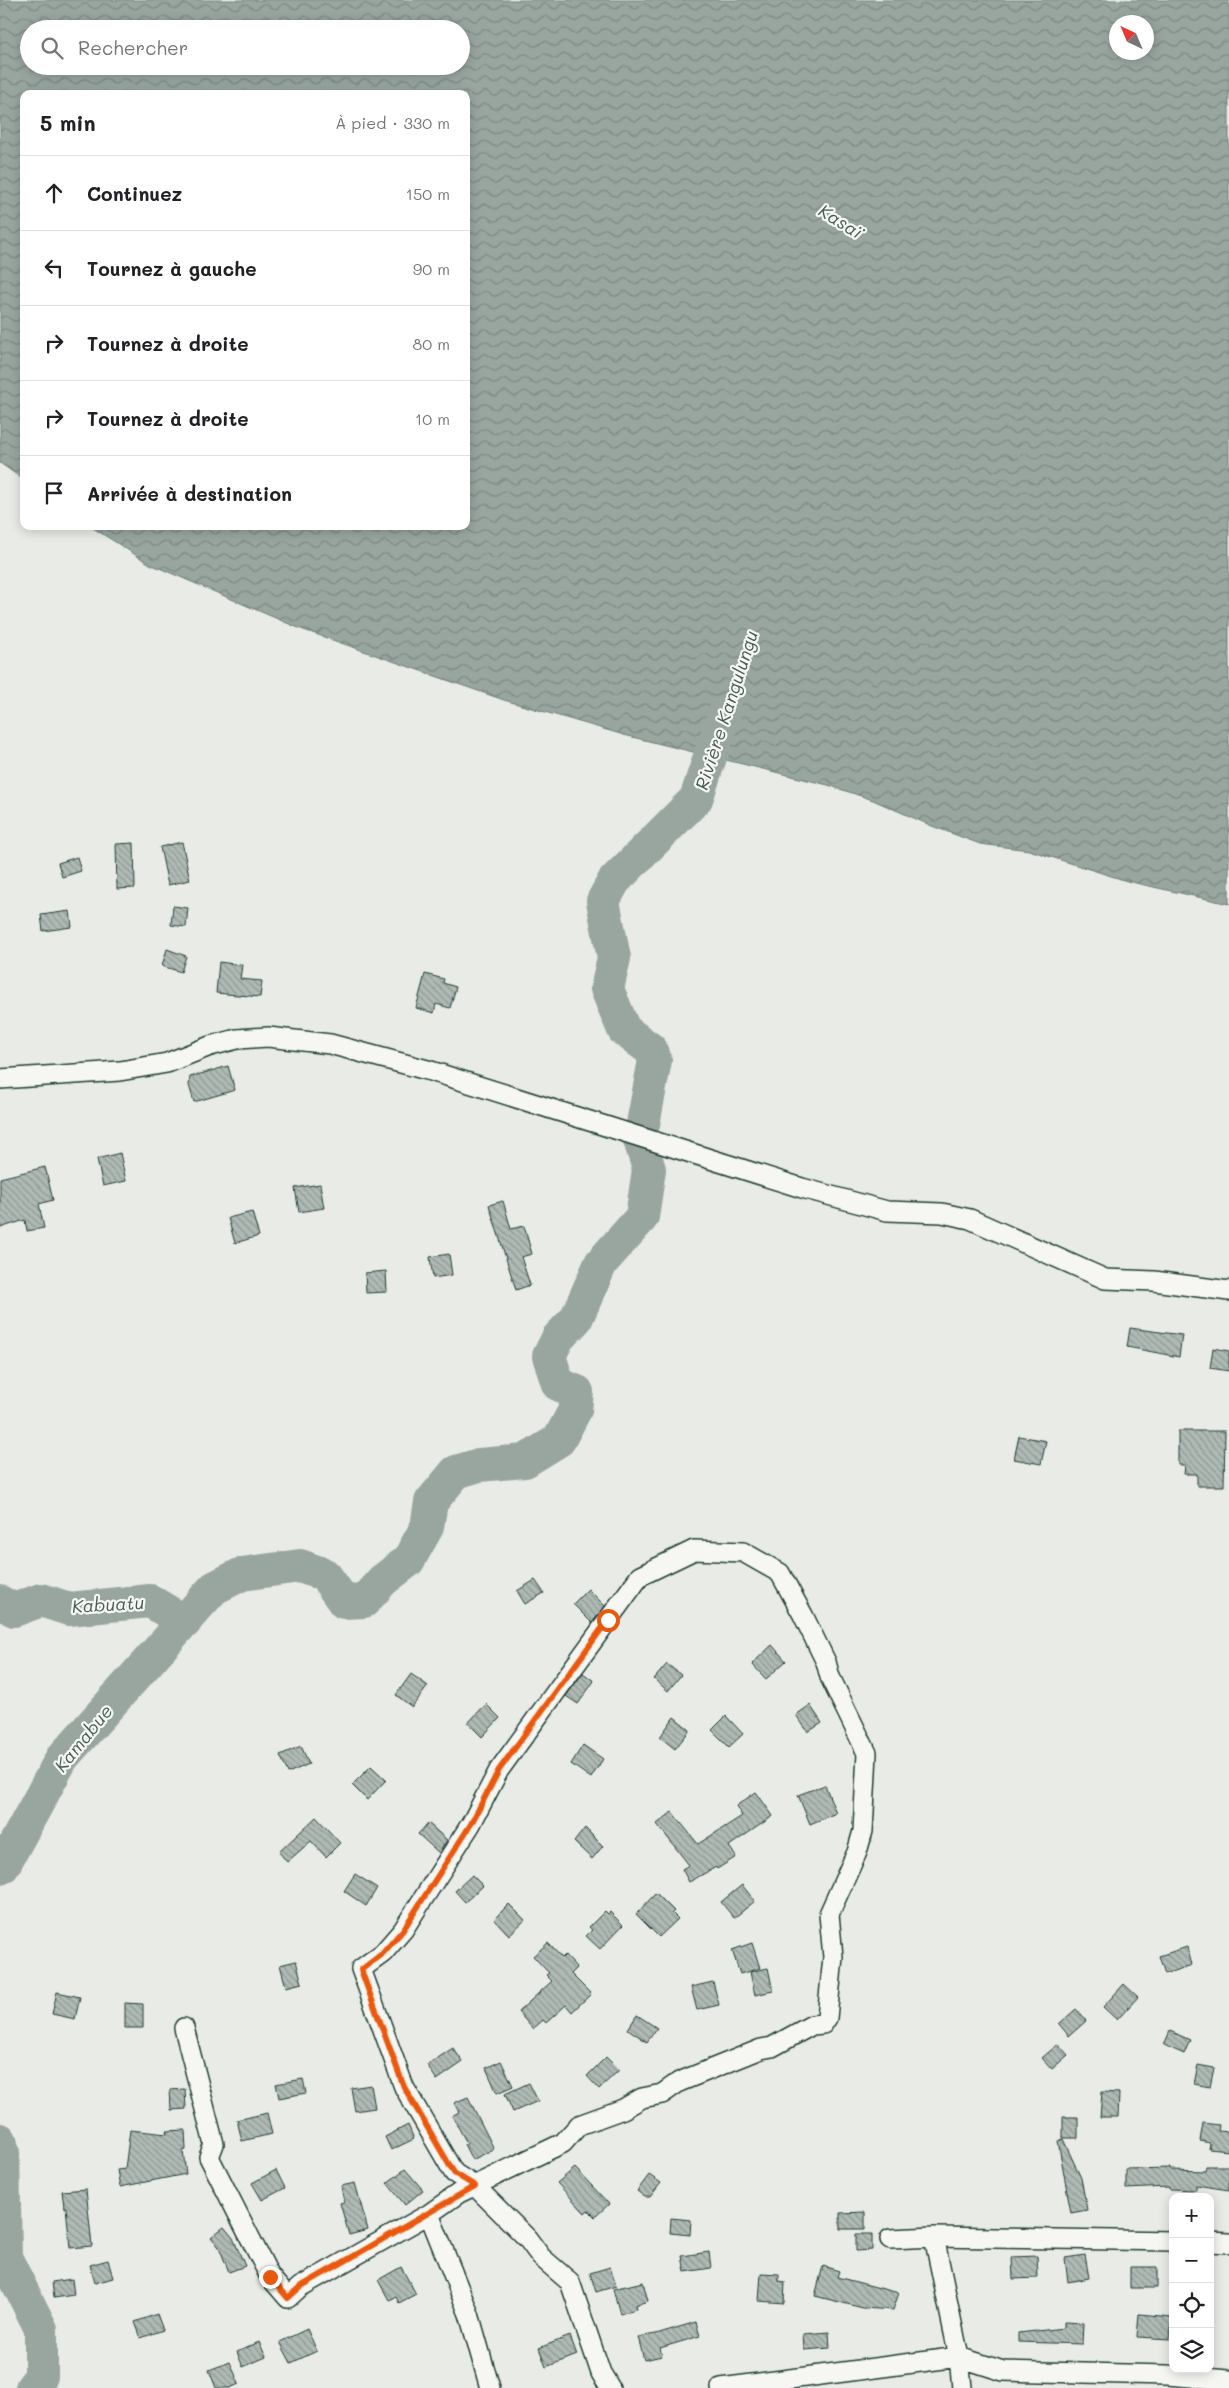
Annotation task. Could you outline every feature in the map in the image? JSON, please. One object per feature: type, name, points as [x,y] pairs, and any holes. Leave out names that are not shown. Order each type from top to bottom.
[{"type":"street","points":[[0,1079],[120,1071],[167,1064],[210,1046],[237,1038],[268,1038],[330,1044],[431,1071],[802,1188],[888,1211],[942,1213],[970,1219],[1105,1279],[1154,1281],[1229,1292]]},
{"type":"street","points":[[184,2028],[214,2144],[210,2157],[270,2277],[288,2298],[300,2287],[429,2214],[460,2194],[475,2186],[562,2143],[579,2125],[623,2109],[642,2098],[662,2094],[679,2082],[762,2049],[772,2047],[812,2025],[824,2024],[827,2018],[833,1957],[829,1914],[857,1852],[863,1831],[867,1753],[830,1677],[822,1654],[780,1573],[742,1552],[694,1550],[640,1576],[499,1770],[466,1832],[403,1930],[383,1953],[361,1970],[404,2087],[454,2173],[475,2186],[527,2238],[541,2257],[570,2282],[601,2373],[610,2388]]},
{"type":"street","points":[[429,2214],[469,2314],[490,2388]]},
{"type":"street","points":[[934,2237],[959,2357],[962,2388]]},
{"type":"street","points":[[890,2239],[934,2237],[1169,2241]]},
{"type":"street","points":[[721,2388],[959,2357],[1003,2371],[1167,2375],[1229,2380]]},
{"type":"water","name":"Kasaï","points":[[0,0],[1229,0],[1229,904],[1127,881],[1029,850],[980,844],[932,826],[873,800],[828,785],[624,735],[504,700],[301,629],[150,564],[96,530],[470,530],[470,90],[20,90],[20,477],[0,463]]},
{"type":"building","points":[[182,842],[190,880],[168,885],[160,847]]},
{"type":"building","points":[[134,843],[135,888],[117,889],[116,844]]},
{"type":"building","points":[[77,857],[81,871],[62,877],[58,863]]},
{"type":"building","points":[[173,906],[188,908],[186,927],[171,925]]},
{"type":"building","points":[[70,911],[72,927],[43,931],[41,915]]},
{"type":"building","points":[[167,949],[186,956],[181,972],[162,966]]},
{"type":"building","points":[[219,962],[242,965],[240,979],[262,981],[260,997],[216,993]]},
{"type":"building","points":[[425,974],[444,979],[443,983],[456,987],[450,1008],[436,1004],[434,1013],[416,1008]]},
{"type":"building","points":[[228,1066],[235,1090],[194,1102],[189,1085],[190,1077]]},
{"type":"building","points":[[120,1153],[126,1181],[103,1186],[97,1159]]},
{"type":"building","points":[[45,1167],[53,1200],[39,1204],[44,1228],[27,1231],[25,1220],[0,1228],[0,1178]]},
{"type":"building","points":[[320,1184],[324,1208],[299,1212],[295,1188]]},
{"type":"building","points":[[503,1201],[511,1229],[524,1226],[532,1254],[521,1257],[530,1285],[516,1290],[489,1205]]},
{"type":"building","points":[[252,1212],[259,1236],[235,1243],[228,1218]]},
{"type":"building","points":[[449,1254],[452,1275],[433,1278],[430,1257]]},
{"type":"building","points":[[386,1271],[387,1292],[366,1293],[365,1273]]},
{"type":"building","points":[[1130,1328],[1182,1335],[1179,1357],[1127,1347]]},
{"type":"building","points":[[1213,1348],[1229,1351],[1229,1371],[1210,1368]]},
{"type":"building","points":[[1178,1431],[1225,1431],[1224,1486],[1197,1486],[1197,1474],[1184,1474],[1185,1465],[1178,1465]]},
{"type":"building","points":[[1019,1436],[1046,1441],[1041,1464],[1014,1459]]},
{"type":"building","points":[[535,1580],[544,1593],[525,1604],[517,1591]]},
{"type":"building","points":[[588,1589],[605,1606],[592,1623],[573,1604]]},
{"type":"building","points":[[772,1645],[786,1661],[766,1679],[752,1664]]},
{"type":"building","points":[[667,1664],[681,1675],[668,1691],[654,1679]]},
{"type":"building","points":[[583,1673],[594,1681],[578,1704],[566,1696]]},
{"type":"building","points":[[411,1674],[428,1686],[412,1707],[396,1695]]},
{"type":"building","points":[[486,1704],[500,1718],[482,1737],[468,1723]]},
{"type":"building","points":[[810,1705],[822,1723],[808,1732],[796,1715]]},
{"type":"building","points":[[726,1716],[743,1734],[729,1747],[712,1730]]},
{"type":"building","points":[[674,1717],[690,1730],[675,1749],[660,1737]]},
{"type":"building","points":[[583,1745],[603,1759],[591,1778],[571,1764]]},
{"type":"building","points":[[301,1746],[309,1764],[288,1773],[280,1755]]},
{"type":"building","points":[[371,1766],[386,1780],[367,1800],[352,1785]]},
{"type":"building","points":[[825,1785],[836,1813],[810,1824],[798,1795]]},
{"type":"building","points":[[756,1792],[773,1816],[729,1846],[736,1857],[717,1869],[716,1867],[689,1882],[682,1869],[689,1865],[657,1824],[672,1812],[698,1844],[742,1816],[736,1806]]},
{"type":"building","points":[[316,1817],[340,1843],[326,1857],[311,1841],[287,1862],[279,1852]]},
{"type":"building","points":[[428,1823],[447,1840],[439,1853],[418,1834]]},
{"type":"building","points":[[585,1828],[603,1846],[592,1859],[574,1842]]},
{"type":"building","points":[[355,1874],[377,1888],[366,1906],[344,1891]]},
{"type":"building","points":[[472,1875],[483,1886],[465,1902],[455,1891]]},
{"type":"building","points":[[742,1885],[755,1901],[734,1918],[721,1902]]},
{"type":"building","points":[[656,1893],[674,1911],[672,1913],[678,1919],[659,1937],[636,1914]]},
{"type":"building","points":[[509,1904],[525,1920],[509,1935],[494,1919]]},
{"type":"building","points":[[605,1911],[608,1914],[610,1912],[623,1925],[600,1949],[586,1936],[592,1930],[589,1927]]},
{"type":"building","points":[[548,1943],[562,1958],[565,1955],[577,1968],[571,1974],[591,1994],[572,2012],[566,2005],[546,2023],[543,2020],[533,2029],[518,2012],[552,1981],[546,1975],[549,1973],[533,1956]]},
{"type":"building","points":[[752,1943],[760,1968],[740,1974],[732,1950]]},
{"type":"building","points":[[1187,1947],[1192,1965],[1165,1974],[1159,1956]]},
{"type":"building","points":[[296,1961],[302,1983],[286,1987],[280,1965]]},
{"type":"building","points":[[768,1968],[773,1991],[755,1995],[750,1972]]},
{"type":"building","points":[[713,1982],[719,2005],[697,2010],[691,1987]]},
{"type":"building","points":[[1124,1984],[1138,1997],[1117,2020],[1103,2007]]},
{"type":"building","points":[[57,1992],[80,1997],[75,2019],[52,2014]]},
{"type":"building","points":[[125,2003],[143,2004],[143,2028],[125,2028]]},
{"type":"building","points":[[1076,2009],[1086,2021],[1069,2036],[1059,2024]]},
{"type":"building","points":[[637,2015],[657,2028],[647,2042],[628,2029]]},
{"type":"building","points":[[1170,2031],[1190,2040],[1184,2054],[1164,2045]]},
{"type":"building","points":[[1058,2044],[1068,2055],[1052,2069],[1042,2058]]},
{"type":"building","points":[[453,2048],[463,2062],[437,2080],[427,2065]]},
{"type":"building","points":[[606,2057],[619,2070],[599,2089],[587,2076]]},
{"type":"building","points":[[501,2061],[513,2086],[497,2093],[486,2068]]},
{"type":"building","points":[[1198,2065],[1214,2068],[1210,2087],[1194,2084]]},
{"type":"building","points":[[303,2079],[306,2093],[279,2098],[276,2084]]},
{"type":"building","points":[[529,2083],[538,2101],[513,2112],[505,2094]]},
{"type":"building","points":[[371,2085],[375,2108],[355,2111],[351,2088]]},
{"type":"building","points":[[185,2089],[186,2109],[171,2110],[170,2090]]},
{"type":"building","points":[[1102,2092],[1119,2093],[1118,2117],[1100,2117]]},
{"type":"building","points":[[468,2097],[494,2149],[472,2160],[464,2144],[467,2143],[452,2116],[459,2112],[454,2103]]},
{"type":"building","points":[[267,2113],[272,2134],[242,2141],[237,2120]]},
{"type":"building","points":[[1063,2117],[1078,2117],[1078,2138],[1063,2138]]},
{"type":"building","points":[[1203,2123],[1219,2125],[1218,2131],[1229,2132],[1229,2151],[1209,2149],[1210,2143],[1200,2141]]},
{"type":"building","points":[[408,2125],[414,2139],[391,2150],[385,2137]]},
{"type":"building","points":[[130,2130],[167,2134],[166,2131],[185,2130],[186,2150],[183,2151],[186,2174],[120,2187],[117,2170],[125,2169]]},
{"type":"building","points":[[1063,2139],[1081,2178],[1087,2210],[1071,2213],[1058,2141]]},
{"type":"building","points":[[1206,2166],[1229,2166],[1229,2190],[1196,2185],[1196,2190],[1169,2189],[1169,2187],[1126,2189],[1126,2169],[1170,2168],[1170,2170],[1205,2171]]},
{"type":"building","points":[[575,2168],[609,2204],[595,2217],[588,2210],[585,2213],[557,2183]]},
{"type":"building","points":[[405,2169],[423,2190],[405,2205],[387,2183]]},
{"type":"building","points":[[276,2170],[285,2188],[262,2200],[252,2183]]},
{"type":"building","points":[[649,2175],[661,2183],[650,2197],[645,2197],[637,2191]]},
{"type":"building","points":[[355,2183],[368,2230],[349,2235],[340,2203],[344,2202],[341,2186]]},
{"type":"building","points":[[86,2189],[92,2246],[70,2248],[66,2207],[64,2207],[62,2191]]},
{"type":"building","points":[[865,2212],[865,2229],[840,2229],[840,2213]]},
{"type":"building","points":[[671,2218],[691,2220],[690,2235],[670,2233]]},
{"type":"building","points":[[224,2227],[233,2238],[245,2266],[229,2272],[219,2247],[211,2237]]},
{"type":"building","points":[[856,2234],[872,2234],[872,2250],[856,2251]]},
{"type":"building","points":[[709,2252],[711,2268],[685,2272],[682,2256]]},
{"type":"building","points":[[1085,2255],[1089,2278],[1068,2282],[1065,2258]]},
{"type":"building","points":[[1037,2256],[1038,2278],[1013,2279],[1012,2257]]},
{"type":"building","points":[[108,2260],[113,2278],[95,2283],[90,2265]]},
{"type":"building","points":[[823,2266],[839,2271],[837,2277],[899,2293],[893,2310],[863,2308],[815,2296]]},
{"type":"building","points":[[401,2267],[416,2294],[399,2303],[396,2297],[389,2300],[378,2280]]},
{"type":"building","points":[[610,2267],[616,2286],[596,2292],[590,2273]]},
{"type":"building","points":[[1130,2267],[1157,2267],[1157,2288],[1130,2288]]},
{"type":"building","points":[[761,2273],[779,2274],[779,2281],[785,2282],[784,2303],[759,2301]]},
{"type":"building","points":[[72,2279],[74,2295],[54,2298],[52,2282]]},
{"type":"building","points":[[643,2282],[648,2301],[635,2305],[636,2309],[620,2314],[613,2289]]},
{"type":"building","points":[[157,2314],[163,2330],[141,2338],[135,2322]]},
{"type":"building","points":[[1139,2314],[1169,2317],[1169,2339],[1137,2337]]},
{"type":"building","points":[[696,2322],[700,2336],[660,2348],[662,2356],[644,2360],[638,2337],[656,2334]]},
{"type":"building","points":[[1064,2322],[1083,2323],[1082,2344],[1018,2342],[1018,2333],[1064,2328]]},
{"type":"building","points":[[307,2329],[317,2351],[291,2363],[280,2342]]},
{"type":"building","points":[[829,2332],[830,2348],[804,2350],[803,2334]]},
{"type":"building","points":[[570,2336],[577,2355],[546,2367],[539,2348]]},
{"type":"building","points":[[259,2342],[266,2357],[243,2367],[237,2352]]},
{"type":"building","points":[[230,2362],[239,2384],[230,2388],[216,2388],[209,2370]]},
{"type":"waterway","name":"Rivière Kangulungu","points":[[0,1868],[3,1866],[62,1758],[214,1588],[242,1574],[300,1566],[325,1575],[344,1602],[364,1601],[383,1580],[408,1561],[427,1527],[431,1502],[456,1472],[479,1465],[525,1461],[559,1440],[575,1410],[577,1392],[558,1384],[549,1356],[558,1338],[576,1319],[601,1263],[642,1217],[649,1169],[640,1140],[655,1060],[650,1049],[624,1030],[607,989],[614,958],[603,901],[614,881],[696,799],[725,712]]},
{"type":"waterway","name":"Kabuatu","points":[[0,1602],[14,1610],[41,1600],[69,1609],[150,1601],[185,1622]]},
{"type":"waterway","name":"Kamabue","points":[[0,2140],[3,2153],[5,2257],[41,2329],[41,2376],[32,2388]]},
{"type":"route","points":[[270,2277],[288,2298],[300,2287],[475,2186],[454,2173],[404,2087],[361,1970],[383,1953],[403,1930],[471,1824],[499,1770],[608,1620]]}]
